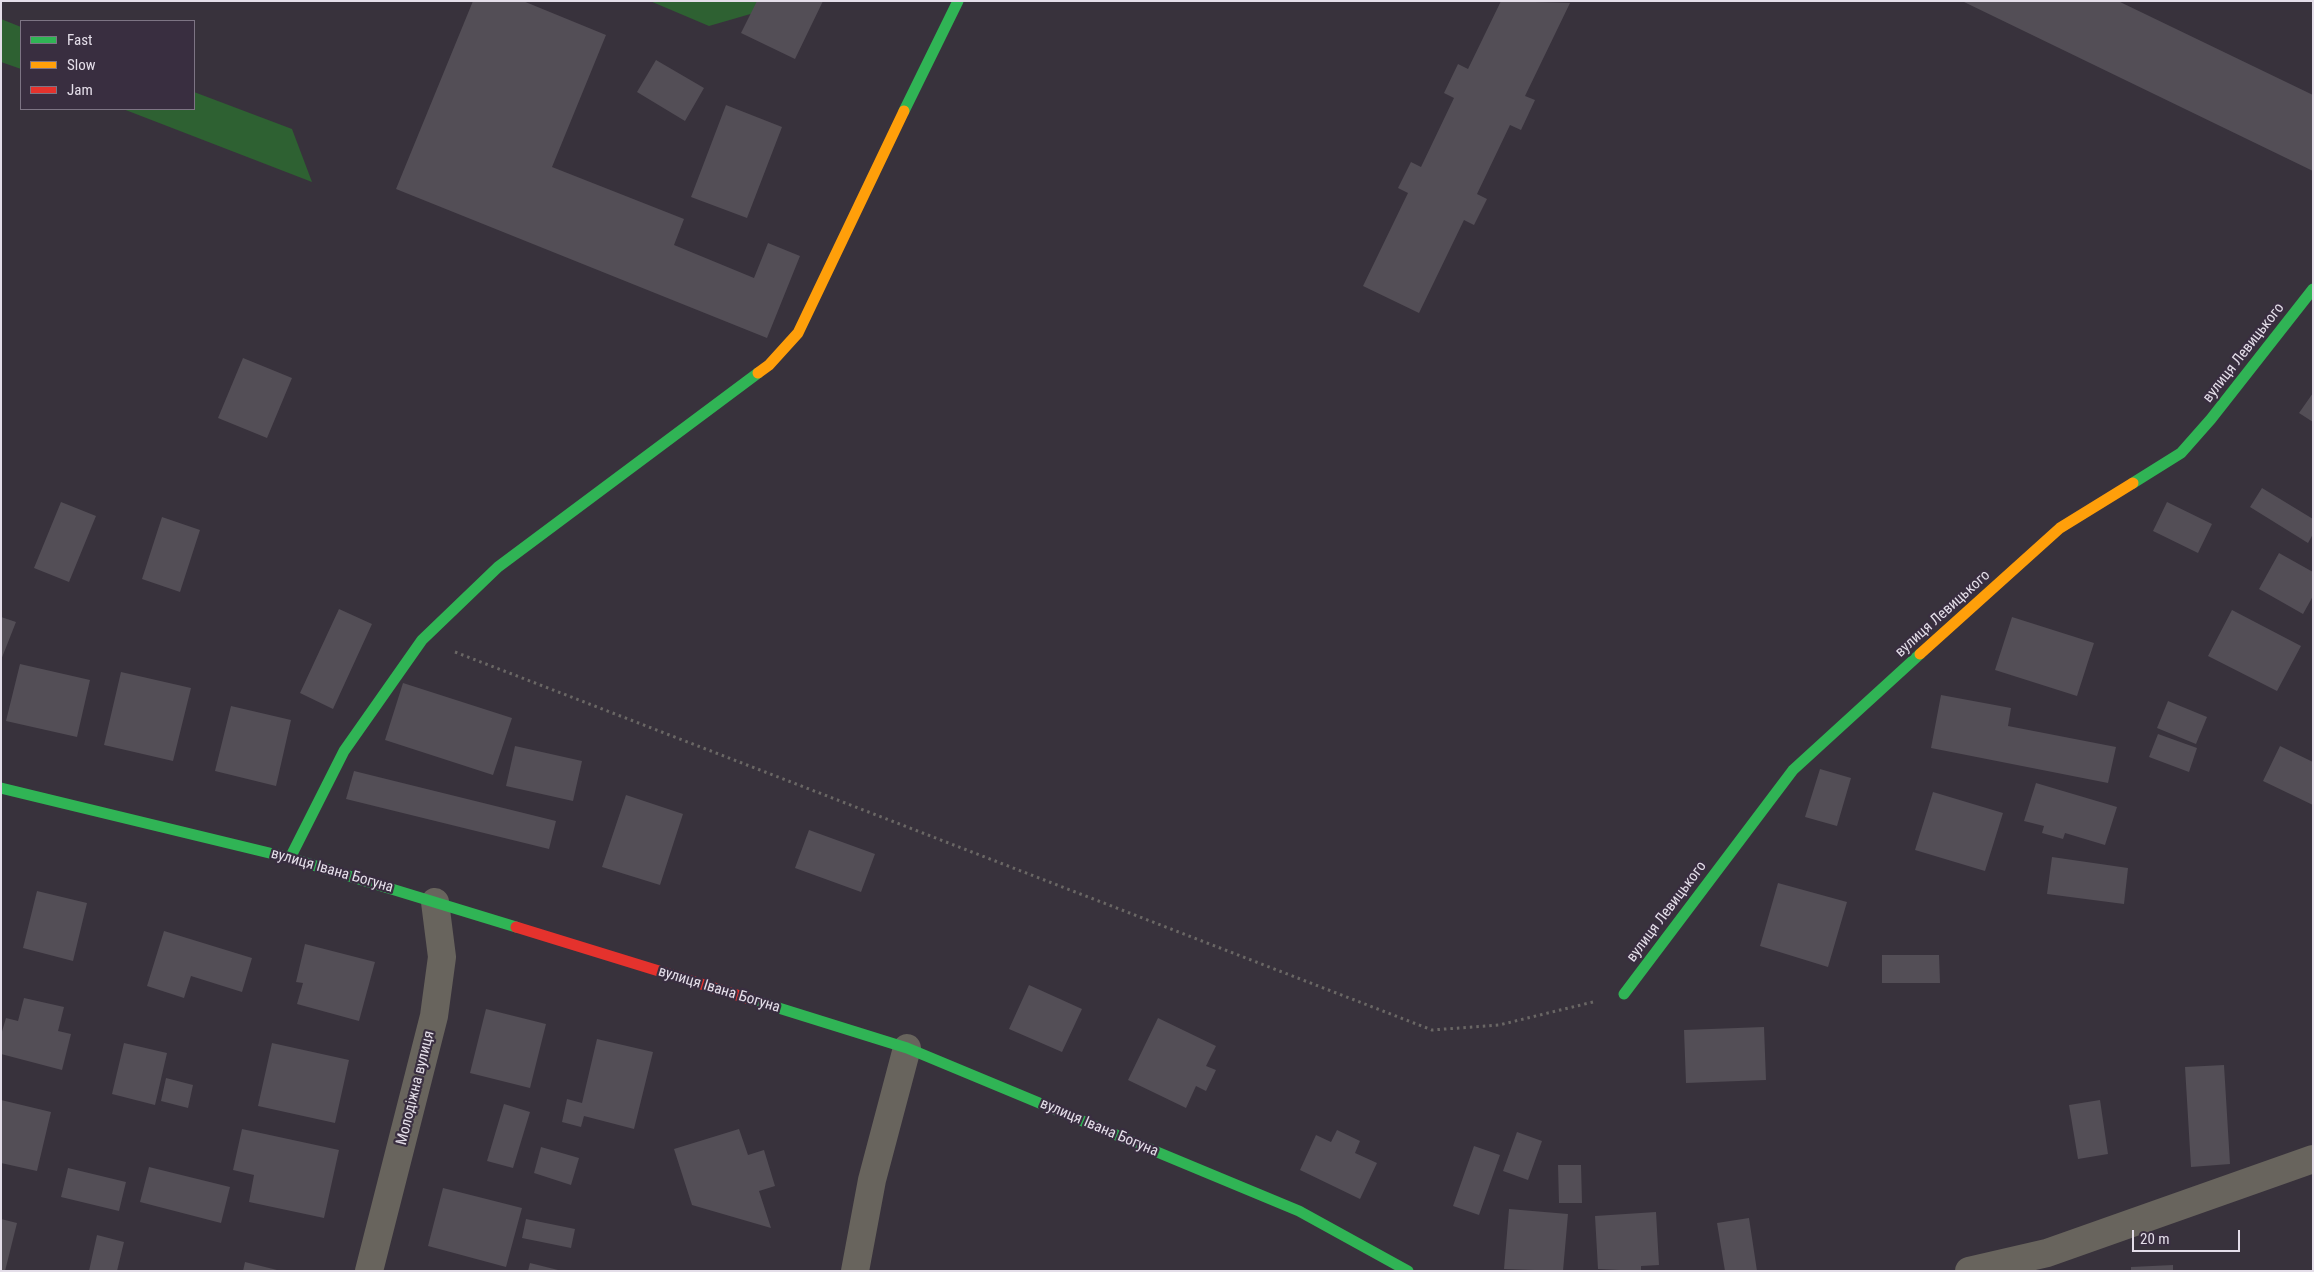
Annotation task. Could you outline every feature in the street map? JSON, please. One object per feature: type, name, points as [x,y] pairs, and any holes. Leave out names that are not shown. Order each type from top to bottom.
[{"type":"street","points":[[290,858],[344,751],[422,640],[498,568],[769,366],[798,333],[958,1]]},
{"type":"street","name":"вулиця Левицького","points":[[1624,994],[1793,770],[2060,528],[2181,453],[2212,420],[2313,289]]},
{"type":"street","name":"вулиця Івана Богуна","points":[[1,788],[290,858],[907,1048],[1299,1211],[1408,1271]]},
{"type":"street","name":"Молодіжна вулиця","points":[[369,1271],[434,1016],[442,958],[435,902]]},
{"type":"street","points":[[855,1271],[872,1180],[907,1048]]},
{"type":"street","points":[[1969,1271],[2047,1253],[2313,1160]]},
{"type":"path","points":[[422,640],[1432,1030],[1499,1025],[1624,994]]},
{"type":"green space","points":[[650,1],[775,1],[778,6],[709,26]]},
{"type":"green space","points":[[1,19],[20,27],[20,69],[1,62]]},
{"type":"green space","points":[[195,92],[292,129],[312,182],[126,110],[195,110]]},
{"type":"building","points":[[473,1],[523,1],[606,35],[552,167],[684,219],[674,245],[754,278],[768,243],[800,256],[767,338],[396,189]]},
{"type":"building","points":[[757,1],[823,1],[795,59],[741,33]]},
{"type":"building","points":[[1501,1],[1570,3],[1525,96],[1535,100],[1521,130],[1510,125],[1477,194],[1487,199],[1474,225],[1464,220],[1419,313],[1363,286],[1408,193],[1398,188],[1411,162],[1421,167],[1454,98],[1444,93],[1458,64],[1468,69]]},
{"type":"building","points":[[1962,1],[2118,1],[2313,95],[2313,171]]},
{"type":"building","points":[[656,60],[704,88],[685,121],[637,92]]},
{"type":"building","points":[[726,105],[782,127],[747,218],[691,197]]},
{"type":"building","points":[[243,358],[292,378],[267,438],[218,418]]},
{"type":"building","points":[[2313,393],[2313,422],[2299,413]]},
{"type":"building","points":[[2262,488],[2313,519],[2313,534],[2308,543],[2250,507]]},
{"type":"building","points":[[61,502],[96,516],[69,582],[34,568]]},
{"type":"building","points":[[2167,502],[2212,524],[2198,553],[2153,531]]},
{"type":"building","points":[[162,517],[200,530],[180,592],[142,579]]},
{"type":"building","points":[[2279,553],[2313,572],[2313,596],[2303,614],[2259,589]]},
{"type":"building","points":[[339,609],[372,624],[333,709],[300,693]]},
{"type":"building","points":[[2232,610],[2301,646],[2277,691],[2208,656]]},
{"type":"building","points":[[1,617],[16,622],[1,660]]},
{"type":"building","points":[[2012,617],[2094,643],[2077,696],[1995,670]]},
{"type":"building","points":[[20,664],[90,680],[77,737],[6,721]]},
{"type":"building","points":[[121,672],[191,688],[173,761],[104,745]]},
{"type":"building","points":[[403,683],[512,718],[493,775],[385,740]]},
{"type":"building","points":[[1941,695],[2011,708],[2008,726],[2116,747],[2108,783],[1931,748]]},
{"type":"building","points":[[2168,701],[2207,717],[2196,744],[2157,728]]},
{"type":"building","points":[[231,706],[291,720],[276,786],[215,771]]},
{"type":"building","points":[[2158,734],[2197,748],[2189,772],[2149,757]]},
{"type":"building","points":[[515,746],[582,761],[573,801],[506,786]]},
{"type":"building","points":[[2280,746],[2313,762],[2313,805],[2263,781]]},
{"type":"building","points":[[1820,769],[1851,778],[1837,826],[1805,817]]},
{"type":"building","points":[[354,771],[556,821],[549,849],[346,799]]},
{"type":"building","points":[[2036,783],[2117,807],[2105,845],[2065,833],[2063,839],[2042,833],[2044,826],[2024,821]]},
{"type":"building","points":[[1933,792],[2003,813],[1985,871],[1915,850]]},
{"type":"building","points":[[626,795],[683,814],[660,885],[602,867]]},
{"type":"building","points":[[809,830],[875,854],[861,892],[795,868]]},
{"type":"building","points":[[2052,857],[2128,868],[2124,904],[2047,894]]},
{"type":"building","points":[[1778,883],[1847,902],[1828,967],[1760,946]]},
{"type":"building","points":[[37,891],[87,903],[73,961],[23,948]]},
{"type":"building","points":[[164,931],[252,958],[242,992],[191,976],[184,998],[147,986]]},
{"type":"building","points":[[305,944],[375,962],[359,1021],[297,1004],[303,983],[296,982]]},
{"type":"building","points":[[1882,955],[1939,955],[1940,983],[1882,983]]},
{"type":"building","points":[[1029,985],[1082,1009],[1062,1052],[1009,1029]]},
{"type":"building","points":[[24,998],[64,1007],[58,1031],[71,1034],[62,1070],[1,1054],[1,1035],[6,1018],[18,1021]]},
{"type":"building","points":[[486,1009],[546,1024],[530,1088],[470,1073]]},
{"type":"building","points":[[1158,1018],[1216,1046],[1206,1066],[1216,1070],[1206,1091],[1196,1086],[1186,1108],[1128,1080]]},
{"type":"building","points":[[1764,1027],[1766,1080],[1686,1083],[1684,1030]]},
{"type":"building","points":[[597,1039],[653,1052],[634,1129],[584,1116],[581,1127],[562,1122],[567,1099],[582,1103]]},
{"type":"building","points":[[124,1043],[167,1053],[155,1105],[112,1094]]},
{"type":"building","points":[[272,1043],[349,1060],[335,1123],[258,1106]]},
{"type":"building","points":[[2224,1065],[2230,1164],[2191,1167],[2185,1067]]},
{"type":"building","points":[[166,1078],[193,1085],[188,1108],[161,1101]]},
{"type":"building","points":[[1,1100],[51,1112],[37,1171],[1,1163]]},
{"type":"building","points":[[2100,1100],[2108,1154],[2078,1159],[2069,1105]]},
{"type":"building","points":[[504,1104],[530,1112],[513,1168],[487,1161]]},
{"type":"building","points":[[242,1129],[339,1150],[324,1218],[249,1202],[254,1175],[233,1170]]},
{"type":"building","points":[[739,1129],[748,1155],[764,1150],[775,1186],[759,1191],[771,1228],[692,1205],[674,1149]]},
{"type":"building","points":[[1337,1130],[1360,1141],[1355,1153],[1377,1163],[1360,1199],[1300,1170],[1316,1135],[1331,1142]]},
{"type":"building","points":[[1517,1132],[1542,1141],[1528,1180],[1503,1171]]},
{"type":"building","points":[[1474,1146],[1500,1155],[1479,1215],[1453,1206]]},
{"type":"building","points":[[541,1147],[579,1158],[571,1185],[534,1173]]},
{"type":"building","points":[[1558,1165],[1581,1165],[1582,1203],[1559,1203]]},
{"type":"building","points":[[149,1167],[230,1187],[221,1223],[140,1202]]},
{"type":"building","points":[[68,1168],[126,1182],[119,1211],[61,1197]]},
{"type":"building","points":[[443,1188],[522,1208],[506,1267],[428,1246]]},
{"type":"building","points":[[1509,1209],[1568,1214],[1563,1271],[1504,1269]]},
{"type":"building","points":[[1656,1212],[1659,1265],[1641,1266],[1641,1271],[1598,1269],[1595,1216]]},
{"type":"building","points":[[1749,1218],[1757,1271],[1725,1271],[1717,1223]]},
{"type":"building","points":[[1,1219],[17,1223],[5,1271],[1,1271]]},
{"type":"building","points":[[526,1219],[575,1229],[571,1248],[522,1238]]},
{"type":"building","points":[[97,1235],[124,1242],[117,1271],[89,1271]]},
{"type":"building","points":[[245,1262],[277,1270],[277,1271],[243,1271]]},
{"type":"building","points":[[530,1263],[558,1270],[558,1271],[528,1271]]},
{"type":"building","points":[[2173,1265],[2173,1271],[2131,1271],[2131,1267]]},
{"type":"traffic: fast","points":[[904,111],[958,1]]},
{"type":"traffic: fast","points":[[2133,483],[2181,453],[2211,419],[2313,289]]},
{"type":"traffic: fast","points":[[290,858],[344,751],[422,640],[498,567],[758,373]]},
{"type":"traffic: fast","points":[[1624,994],[1793,770],[1920,654]]},
{"type":"traffic: fast","points":[[1,788],[290,858],[516,927]]},
{"type":"traffic: fast","points":[[753,1000],[907,1048],[1299,1211],[1408,1271]]},
{"type":"traffic: slow","points":[[758,373],[769,365],[798,333],[904,111]]},
{"type":"traffic: slow","points":[[1920,654],[2060,528],[2133,483]]},
{"type":"traffic: jam","points":[[516,927],[753,1000]]}]
